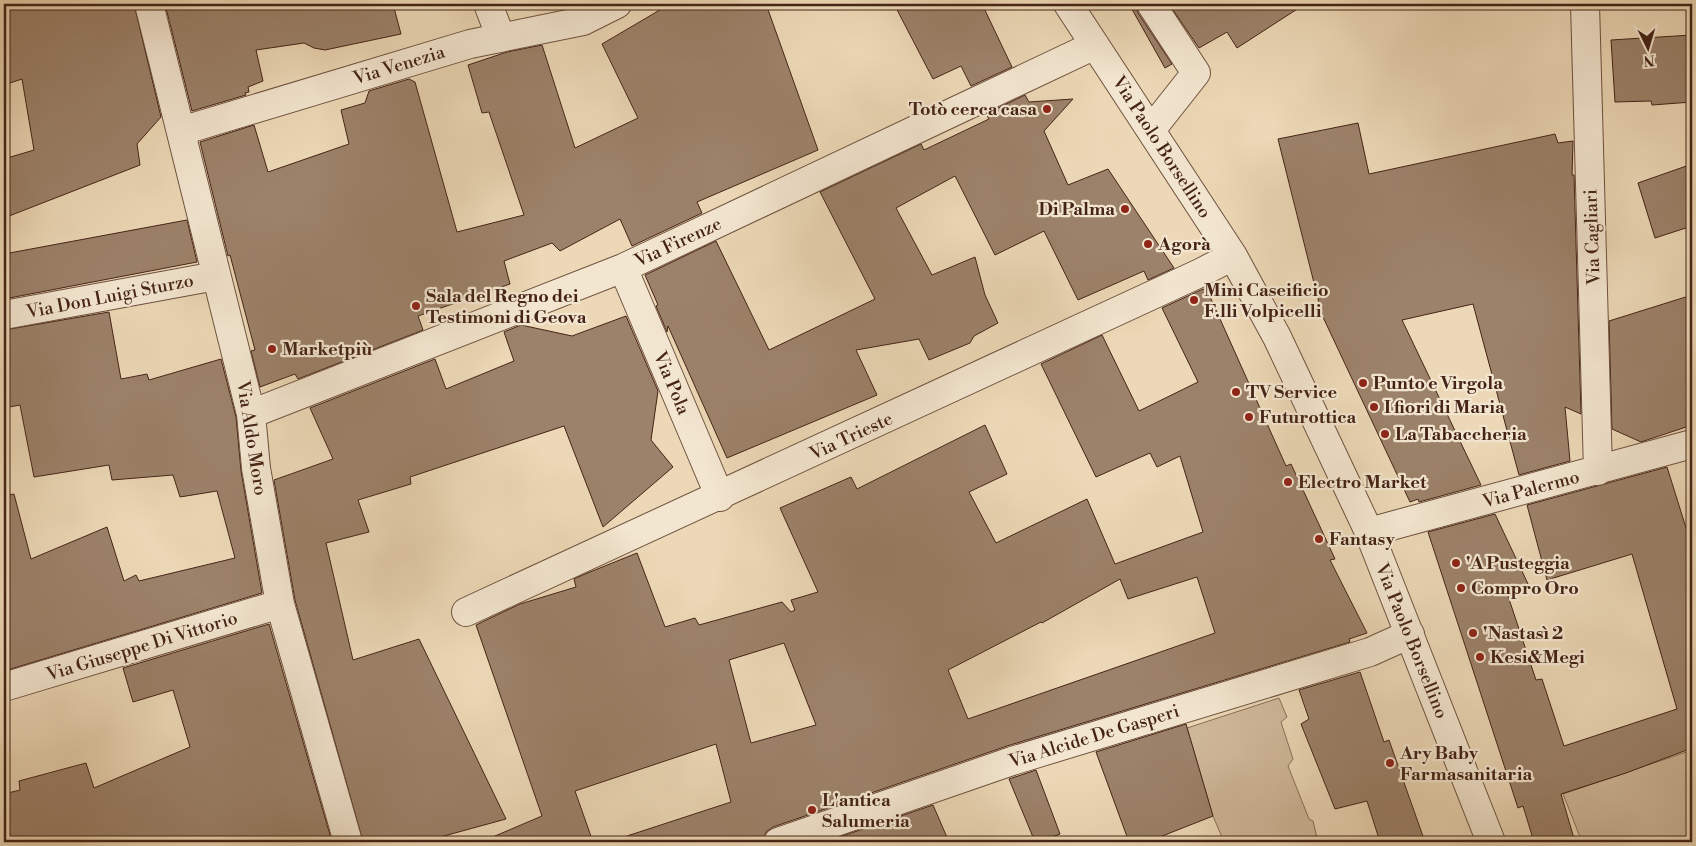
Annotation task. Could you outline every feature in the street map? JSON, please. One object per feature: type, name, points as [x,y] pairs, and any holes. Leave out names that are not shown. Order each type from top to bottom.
[{"type":"street","name":"Via Aldo Moro","points":[[149,4],[252,414],[256,468],[280,604],[348,842]]},
{"type":"street","points":[[488,4],[501,38]]},
{"type":"street","name":"Via Venezia","points":[[181,131],[470,44],[583,20],[617,4]]},
{"type":"street","name":"Via Paolo Borsellino","points":[[1068,4],[1233,256],[1277,336],[1369,532],[1491,842]]},
{"type":"street","points":[[1151,4],[1196,73],[1151,130]]},
{"type":"street","name":"Via Cagliari","points":[[1585,4],[1598,471]]},
{"type":"street","name":"Via Firenze","points":[[252,414],[623,268],[1095,46]]},
{"type":"street","name":"Via Trieste","points":[[466,612],[720,497],[1200,274],[1233,256]]},
{"type":"street","name":"Via Pola","points":[[623,268],[720,497]]},
{"type":"street","name":"Via Don Luigi Sturzo","points":[[4,316],[216,276]]},
{"type":"street","name":"Via Palermo","points":[[1369,532],[1692,444]]},
{"type":"street","name":"Via Giuseppe Di Vittorio","points":[[4,687],[280,604]]},
{"type":"street","name":"Via Alcide De Gasperi","points":[[778,842],[1012,761],[1370,652],[1410,634]]},
{"type":"shaded area","points":[[1279,698],[1287,717],[1281,722],[1293,759],[1288,766],[1309,819],[1313,821],[1318,842],[1224,842],[1213,816],[1187,728]]},
{"type":"shaded area","points":[[1692,750],[1692,842],[1582,842],[1563,794]]},
{"type":"building","points":[[4,4],[134,4],[161,117],[137,144],[140,165],[4,218],[4,159],[34,150],[22,79],[10,83],[4,55]]},
{"type":"building","points":[[165,4],[393,4],[401,34],[325,50],[314,48],[304,43],[256,50],[263,81],[248,87],[249,92],[245,93],[246,95],[192,111]]},
{"type":"building","points":[[670,4],[766,4],[818,150],[697,202],[702,213],[632,246],[620,219],[560,251],[552,243],[504,261],[510,284],[418,316],[423,330],[298,379],[295,374],[260,387],[251,351],[255,350],[230,255],[228,256],[200,142],[254,125],[268,172],[349,144],[341,110],[365,103],[369,91],[409,79],[415,82],[457,232],[524,215],[489,112],[482,113],[468,65],[507,52],[542,45],[575,148],[638,118],[602,44]]},
{"type":"building","points":[[894,4],[982,4],[1012,67],[971,86],[961,66],[933,79]]},
{"type":"building","points":[[1129,4],[1136,4],[1138,13],[1172,64],[1165,68]]},
{"type":"building","points":[[1169,4],[1305,4],[1237,48],[1227,32],[1199,48]]},
{"type":"building","points":[[1692,35],[1692,102],[1652,105],[1651,101],[1615,102],[1611,40]]},
{"type":"building","points":[[1025,95],[1029,102],[1073,99],[1044,131],[1068,185],[1108,169],[1174,268],[1148,280],[1144,271],[1078,300],[1044,231],[995,255],[955,176],[896,208],[932,275],[975,257],[985,295],[998,323],[974,336],[970,343],[929,360],[919,339],[856,350],[877,395],[727,458],[668,326],[667,332],[645,275],[716,241],[769,350],[875,299],[820,192],[921,144],[924,150],[989,119],[986,114]]},
{"type":"building","points":[[1358,123],[1369,174],[1555,134],[1558,143],[1573,141],[1572,175],[1574,175],[1581,414],[1565,407],[1570,461],[1519,475],[1473,304],[1402,320],[1481,485],[1419,502],[1418,499],[1410,502],[1322,315],[1278,139]]},
{"type":"building","points":[[1692,164],[1692,226],[1655,238],[1638,183]]},
{"type":"building","points":[[187,220],[197,262],[4,299],[4,254]]},
{"type":"building","points":[[1203,289],[1207,290],[1286,466],[1291,464],[1335,559],[1330,560],[1367,633],[1349,639],[1350,642],[1007,746],[773,827],[766,832],[763,842],[628,842],[627,836],[731,802],[716,744],[575,791],[593,842],[481,842],[542,816],[476,625],[520,604],[576,587],[574,579],[585,574],[637,553],[665,627],[695,618],[699,625],[782,602],[791,612],[795,610],[791,600],[818,592],[780,508],[851,477],[857,489],[985,425],[1007,474],[969,492],[996,543],[1087,499],[1115,564],[1203,532],[1180,456],[1157,467],[1150,453],[1096,477],[1041,364],[1102,335],[1139,411],[1198,382],[1162,308]],"holes":[[[1197,577],[1215,633],[968,719],[948,670],[1042,623],[1120,579],[1128,599]],[[784,643],[816,725],[751,743],[729,660]]]},
{"type":"building","points":[[1692,295],[1692,425],[1641,442],[1612,429],[1609,321]]},
{"type":"building","points":[[109,312],[121,379],[147,374],[149,380],[221,359],[236,417],[241,471],[262,593],[4,671],[4,496],[14,494],[31,559],[107,527],[124,581],[136,575],[139,581],[235,558],[217,491],[180,497],[173,475],[112,480],[109,465],[34,477],[20,405],[4,408],[4,330]]},
{"type":"building","points":[[626,316],[658,391],[651,440],[673,467],[603,527],[564,426],[410,477],[411,484],[358,500],[369,532],[326,543],[353,660],[419,639],[506,819],[422,842],[363,842],[295,600],[274,480],[333,459],[310,408],[435,359],[446,389],[514,361],[504,332],[521,325],[572,336]]},
{"type":"building","points":[[1667,467],[1692,547],[1692,748],[1626,773],[1561,794],[1575,842],[1534,842],[1523,806],[1518,808],[1428,532],[1495,514],[1529,586],[1507,593],[1536,680],[1542,679],[1564,746],[1677,709],[1632,554],[1547,580],[1527,505]]},
{"type":"building","points":[[269,624],[332,842],[4,842],[4,794],[20,790],[19,781],[86,763],[94,788],[190,747],[173,690],[133,702],[123,668]]},
{"type":"building","points":[[1360,672],[1384,742],[1389,740],[1425,842],[1380,842],[1367,801],[1335,809],[1301,724],[1309,719],[1299,690]]},
{"type":"building","points":[[1186,724],[1213,816],[1147,842],[1129,842],[1096,752]]},
{"type":"building","points":[[1036,770],[1060,834],[1038,842],[1035,842],[1009,779]]},
{"type":"building","points":[[933,805],[949,842],[825,842]]},
{"type":"place","name":"Totò cerca casa","points":[[1047,109]]},
{"type":"place","name":"Di Palma","points":[[1125,209]]},
{"type":"place","name":"Agorà","points":[[1148,244]]},
{"type":"place","name":"Mini Caseificio F.lli Volpicelli","points":[[1194,300]]},
{"type":"place","name":"Sala del Regno dei Testimoni di Geova","points":[[416,306]]},
{"type":"place","name":"Marketpiù","points":[[272,349]]},
{"type":"place","name":"Punto e Virgola","points":[[1363,383]]},
{"type":"place","name":"TV Service","points":[[1236,392]]},
{"type":"place","name":"I fiori di Maria","points":[[1374,407]]},
{"type":"place","name":"Futurottica","points":[[1249,417]]},
{"type":"place","name":"La Tabaccheria","points":[[1385,434]]},
{"type":"place","name":"Electro Market","points":[[1288,482]]},
{"type":"place","name":"Fantasy","points":[[1319,539]]},
{"type":"place","name":"'A Pusteggia","points":[[1456,563]]},
{"type":"place","name":"Compro Oro","points":[[1461,588]]},
{"type":"place","name":"'Nastasì 2","points":[[1473,633]]},
{"type":"place","name":"Kesi&Megi","points":[[1480,657]]},
{"type":"place","name":"Ary Baby Farmasanitaria","points":[[1390,763]]},
{"type":"place","name":"L'antica Salumeria","points":[[812,810]]}]
